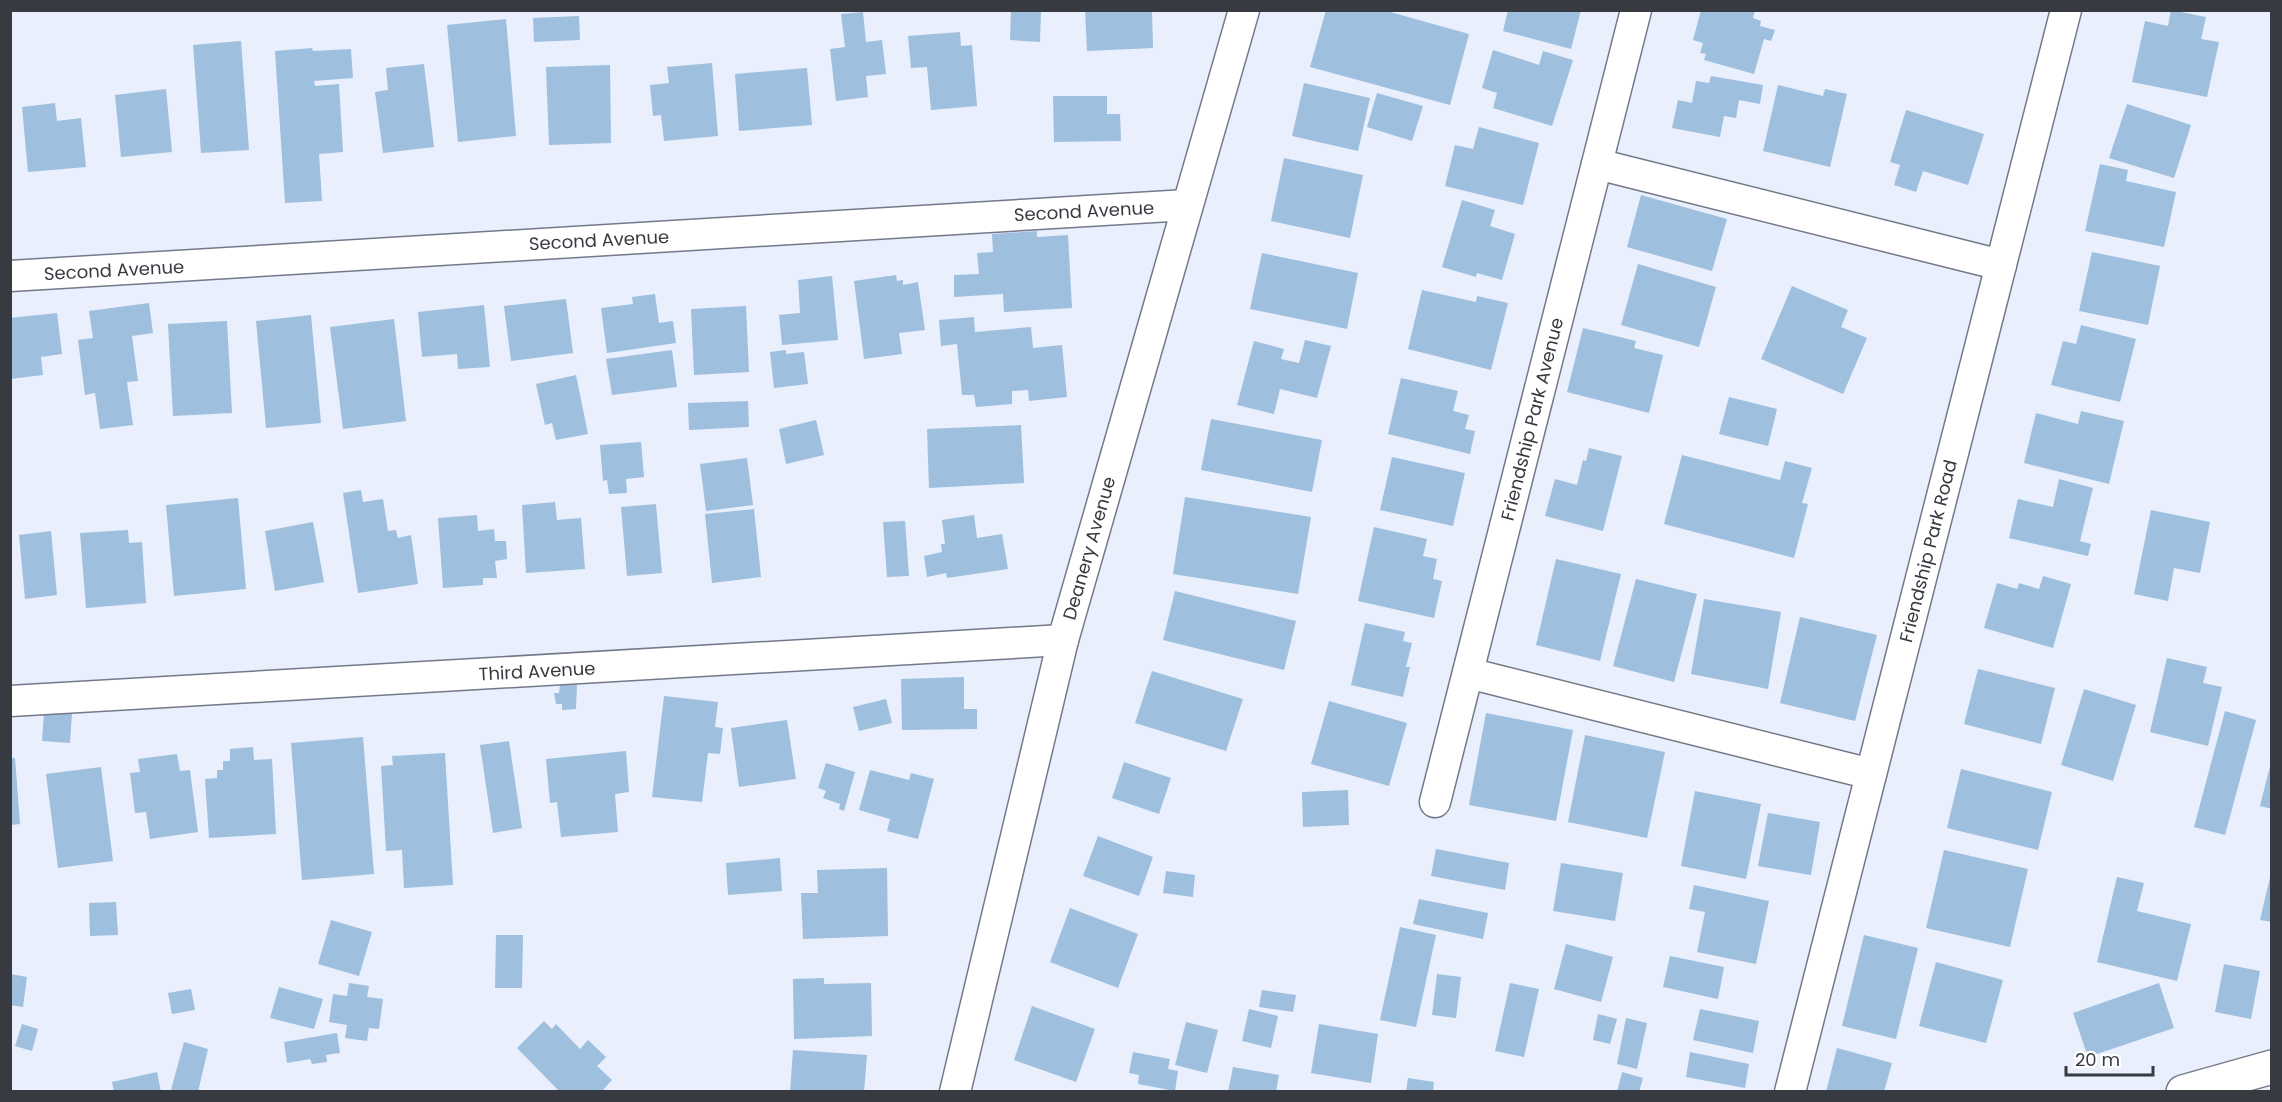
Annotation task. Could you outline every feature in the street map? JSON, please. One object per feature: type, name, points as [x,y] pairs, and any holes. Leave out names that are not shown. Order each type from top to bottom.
[{"type":"main road","points":[[2183,1092],[2271,1067]]},
{"type":"street","name":"Deanery Avenue","points":[[955,1092],[1063,640],[1244,10]]},
{"type":"street","name":"Friendship Park Avenue","points":[[1435,802],[1636,10]]},
{"type":"street","name":"Friendship Park Road","points":[[1790,1092],[2066,10]]},
{"type":"street","points":[[1597,164],[2001,265]]},
{"type":"street","name":"Second Avenue","points":[[10,276],[1187,205]]},
{"type":"street","name":"Third Avenue","points":[[10,701],[1063,640]]},
{"type":"street","points":[[1468,673],[1871,774]]},
{"type":"building","points":[[1011,10],[1041,10],[1040,42],[1010,40]]},
{"type":"building","points":[[1085,10],[1152,10],[1153,48],[1087,51]]},
{"type":"building","points":[[1326,10],[1383,10],[1469,34],[1450,105],[1310,67]]},
{"type":"building","points":[[1508,10],[1581,10],[1571,49],[1503,31]]},
{"type":"building","points":[[1701,10],[1755,10],[1753,18],[1761,21],[1760,26],[1775,30],[1771,41],[1764,39],[1754,74],[1704,60],[1706,54],[1700,53],[1703,43],[1693,40]]},
{"type":"building","points":[[2171,10],[2206,17],[2201,39],[2219,42],[2207,97],[2132,82],[2145,21],[2168,26]]},
{"type":"building","points":[[863,12],[866,42],[882,40],[886,74],[866,76],[868,97],[836,101],[830,49],[845,47],[841,14]]},
{"type":"building","points":[[579,16],[580,40],[534,42],[533,18]]},
{"type":"building","points":[[506,19],[516,136],[458,142],[447,25]]},
{"type":"building","points":[[960,32],[961,46],[972,45],[977,106],[931,110],[927,67],[911,68],[908,36]]},
{"type":"building","points":[[241,41],[249,150],[201,153],[193,45]]},
{"type":"building","points":[[312,48],[313,51],[351,49],[353,78],[314,81],[315,86],[339,84],[343,152],[319,154],[322,201],[285,203],[275,51]]},
{"type":"building","points":[[1493,50],[1539,65],[1543,51],[1573,60],[1552,126],[1493,108],[1497,93],[1482,88]]},
{"type":"building","points":[[712,63],[718,136],[664,141],[661,115],[653,116],[650,85],[669,83],[667,67]]},
{"type":"building","points":[[424,64],[434,147],[383,153],[375,92],[388,90],[386,68]]},
{"type":"building","points":[[610,65],[611,143],[549,145],[546,67]]},
{"type":"building","points":[[807,68],[812,125],[739,131],[735,74]]},
{"type":"building","points":[[1711,76],[1763,85],[1760,104],[1739,100],[1736,118],[1724,116],[1720,137],[1672,128],[1678,100],[1692,103],[1696,81],[1709,83]]},
{"type":"building","points":[[1304,83],[1370,98],[1358,151],[1292,136]]},
{"type":"building","points":[[1778,85],[1823,96],[1825,89],[1847,94],[1830,167],[1763,151]]},
{"type":"building","points":[[166,89],[172,152],[121,157],[115,95]]},
{"type":"building","points":[[1377,93],[1423,106],[1412,141],[1367,127]]},
{"type":"building","points":[[1053,96],[1107,96],[1107,114],[1120,114],[1121,141],[1054,142]]},
{"type":"building","points":[[55,103],[57,121],[81,118],[86,167],[28,172],[22,107]]},
{"type":"building","points":[[2127,104],[2191,125],[2174,178],[2109,158]]},
{"type":"building","points":[[1906,110],[1984,134],[1968,185],[1923,171],[1916,192],[1894,185],[1900,165],[1890,162]]},
{"type":"building","points":[[1479,127],[1539,143],[1523,205],[1445,186],[1455,145],[1473,149]]},
{"type":"building","points":[[1284,158],[1363,175],[1350,238],[1271,221]]},
{"type":"building","points":[[2100,164],[2128,170],[2126,181],[2176,192],[2164,247],[2085,231]]},
{"type":"building","points":[[1641,195],[1727,219],[1712,271],[1627,247]]},
{"type":"building","points":[[1462,200],[1495,210],[1490,226],[1515,234],[1502,280],[1477,273],[1476,277],[1442,267]]},
{"type":"building","points":[[1037,231],[1037,237],[1068,235],[1072,308],[1004,312],[1003,294],[954,297],[954,275],[979,274],[977,253],[993,252],[992,234]]},
{"type":"building","points":[[2092,252],[2160,266],[2148,325],[2079,311]]},
{"type":"building","points":[[1262,253],[1358,273],[1347,329],[1250,309]]},
{"type":"building","points":[[1638,264],[1716,287],[1699,347],[1621,325]]},
{"type":"building","points":[[896,275],[897,281],[903,280],[903,285],[918,282],[925,330],[899,333],[902,354],[864,359],[854,281]]},
{"type":"building","points":[[832,276],[838,340],[782,345],[779,315],[800,313],[798,280]]},
{"type":"building","points":[[1792,286],[1848,310],[1841,327],[1867,338],[1843,394],[1761,359]]},
{"type":"building","points":[[1422,290],[1476,302],[1477,296],[1508,303],[1491,370],[1408,349]]},
{"type":"building","points":[[655,294],[659,323],[673,321],[676,343],[607,353],[601,308],[633,304],[632,297]]},
{"type":"building","points":[[566,299],[573,353],[511,361],[504,306]]},
{"type":"building","points":[[149,303],[153,333],[132,336],[138,381],[127,382],[133,425],[100,429],[95,393],[85,395],[78,340],[93,338],[89,311]]},
{"type":"building","points":[[484,305],[490,367],[458,369],[457,354],[422,357],[418,312]]},
{"type":"building","points":[[746,306],[749,372],[694,375],[691,309]]},
{"type":"building","points":[[57,313],[62,354],[41,357],[43,375],[10,379],[10,318]]},
{"type":"building","points":[[311,315],[321,423],[266,428],[256,321]]},
{"type":"building","points":[[974,317],[975,332],[1031,327],[1033,348],[1062,345],[1067,397],[1029,401],[1028,390],[1012,391],[1012,404],[976,407],[974,395],[962,395],[957,344],[941,346],[939,320]]},
{"type":"building","points":[[394,319],[406,421],[343,429],[330,327]]},
{"type":"building","points":[[227,321],[232,413],[173,416],[168,324]]},
{"type":"building","points":[[2081,325],[2136,339],[2120,402],[2051,385],[2063,341],[2076,344]]},
{"type":"building","points":[[1583,328],[1636,341],[1634,348],[1663,355],[1649,413],[1567,392]]},
{"type":"building","points":[[1305,340],[1331,346],[1317,398],[1280,389],[1274,414],[1237,405],[1254,341],[1284,349],[1281,359],[1299,363]]},
{"type":"building","points":[[672,350],[677,387],[612,395],[606,359]]},
{"type":"building","points":[[786,350],[786,354],[804,352],[808,384],[774,388],[770,352]]},
{"type":"building","points":[[576,375],[588,434],[556,440],[552,423],[545,425],[536,384]]},
{"type":"building","points":[[1401,378],[1458,391],[1453,411],[1469,415],[1465,429],[1475,431],[1470,454],[1388,434]]},
{"type":"building","points":[[1729,397],[1777,409],[1768,446],[1719,434]]},
{"type":"building","points":[[748,401],[749,427],[689,430],[688,403]]},
{"type":"building","points":[[2081,411],[2124,421],[2109,484],[2024,463],[2036,413],[2078,424]]},
{"type":"building","points":[[1211,419],[1322,440],[1312,492],[1201,470]]},
{"type":"building","points":[[816,420],[824,455],[786,464],[779,429]]},
{"type":"building","points":[[1021,425],[1024,483],[929,488],[927,429]]},
{"type":"building","points":[[641,442],[644,477],[626,479],[627,493],[609,494],[607,480],[603,481],[600,445]]},
{"type":"building","points":[[1589,448],[1622,456],[1603,531],[1545,516],[1555,479],[1577,485],[1583,460],[1586,461]]},
{"type":"building","points":[[1682,455],[1780,480],[1785,461],[1812,468],[1802,503],[1808,504],[1794,558],[1664,524]]},
{"type":"building","points":[[1392,457],[1465,473],[1453,526],[1380,510]]},
{"type":"building","points":[[747,458],[753,505],[706,511],[700,464]]},
{"type":"building","points":[[2059,479],[2093,488],[2080,541],[2091,544],[2088,556],[2009,538],[2018,499],[2053,507]]},
{"type":"building","points":[[361,490],[363,502],[383,499],[388,531],[396,530],[398,538],[411,535],[418,584],[358,593],[343,493]]},
{"type":"building","points":[[1185,497],[1311,517],[1298,594],[1173,574]]},
{"type":"building","points":[[238,498],[246,589],[174,596],[166,505]]},
{"type":"building","points":[[555,502],[557,520],[581,518],[585,569],[526,573],[522,505]]},
{"type":"building","points":[[656,504],[662,573],[627,576],[621,507]]},
{"type":"building","points":[[754,509],[761,577],[712,583],[705,514]]},
{"type":"building","points":[[2151,510],[2210,522],[2200,573],[2174,568],[2168,601],[2134,594]]},
{"type":"building","points":[[477,515],[478,531],[494,529],[495,541],[506,541],[507,559],[495,561],[497,578],[483,578],[483,585],[443,588],[438,518]]},
{"type":"building","points":[[974,515],[977,538],[1002,534],[1008,569],[947,578],[946,573],[927,577],[924,556],[942,552],[941,544],[945,544],[942,520]]},
{"type":"building","points":[[905,521],[909,576],[887,577],[883,522]]},
{"type":"building","points":[[313,522],[324,582],[275,591],[265,531]]},
{"type":"building","points":[[1374,527],[1427,539],[1423,556],[1437,559],[1433,579],[1442,581],[1434,618],[1358,601]]},
{"type":"building","points":[[128,530],[129,543],[142,542],[146,603],[86,608],[80,533]]},
{"type":"building","points":[[51,531],[57,595],[25,599],[19,535]]},
{"type":"building","points":[[1556,559],[1621,574],[1600,661],[1536,645]]},
{"type":"building","points":[[2043,576],[2071,584],[2053,648],[1984,628],[1997,583],[2017,589],[2019,583],[2039,589]]},
{"type":"building","points":[[1636,579],[1697,594],[1674,682],[1613,666]]},
{"type":"building","points":[[1175,591],[1296,621],[1284,670],[1163,640]]},
{"type":"building","points":[[1704,599],[1781,612],[1768,689],[1691,674]]},
{"type":"building","points":[[1800,617],[1877,635],[1855,721],[1780,703]]},
{"type":"building","points":[[1365,623],[1405,632],[1403,641],[1412,643],[1406,667],[1410,667],[1403,697],[1351,685]]},
{"type":"building","points":[[2167,658],[2207,667],[2203,683],[2222,687],[2208,746],[2150,732]]},
{"type":"building","points":[[1978,669],[2055,688],[2041,744],[1964,724]]},
{"type":"building","points":[[1152,671],[1243,699],[1226,751],[1135,723]]},
{"type":"building","points":[[964,677],[964,709],[977,709],[977,729],[902,730],[901,679]]},
{"type":"building","points":[[577,684],[576,709],[562,710],[562,704],[556,704],[554,693],[559,693],[560,685]]},
{"type":"building","points":[[2084,689],[2136,705],[2113,781],[2061,765]]},
{"type":"building","points":[[664,696],[718,702],[715,727],[723,728],[720,754],[708,753],[702,802],[652,797]]},
{"type":"building","points":[[886,699],[892,723],[859,731],[853,707]]},
{"type":"building","points":[[1329,701],[1407,723],[1389,786],[1311,764]]},
{"type":"building","points":[[2225,711],[2256,720],[2225,835],[2194,827]]},
{"type":"building","points":[[44,712],[72,713],[70,743],[42,741]]},
{"type":"building","points":[[1486,713],[1573,730],[1556,821],[1469,805]]},
{"type":"building","points":[[787,720],[796,779],[739,787],[731,728]]},
{"type":"building","points":[[1585,735],[1665,752],[1647,838],[1568,822]]},
{"type":"building","points":[[363,737],[374,874],[302,880],[291,743]]},
{"type":"building","points":[[509,741],[522,828],[493,833],[480,745]]},
{"type":"building","points":[[253,747],[254,760],[272,759],[276,834],[209,838],[205,779],[217,778],[217,770],[223,770],[223,761],[230,761],[230,749]]},
{"type":"building","points":[[626,751],[629,792],[615,794],[618,832],[561,837],[557,802],[550,803],[546,759]]},
{"type":"building","points":[[445,753],[453,885],[404,888],[402,850],[386,851],[381,766],[393,765],[392,756]]},
{"type":"building","points":[[177,754],[180,771],[190,770],[198,832],[150,839],[146,812],[135,813],[130,773],[140,772],[138,759]]},
{"type":"building","points":[[10,758],[15,758],[20,824],[10,825]]},
{"type":"building","points":[[1124,762],[1171,778],[1159,814],[1112,798]]},
{"type":"building","points":[[2272,762],[2272,809],[2260,806]]},
{"type":"building","points":[[826,763],[855,772],[844,811],[839,809],[840,804],[823,798],[826,791],[818,788]]},
{"type":"building","points":[[101,767],[113,861],[58,868],[46,774]]},
{"type":"building","points":[[1961,769],[2052,792],[2038,850],[1947,828]]},
{"type":"building","points":[[870,770],[909,780],[911,773],[934,779],[918,839],[887,831],[890,819],[859,810]]},
{"type":"building","points":[[1348,790],[1349,825],[1303,827],[1302,792]]},
{"type":"building","points":[[1695,791],[1761,804],[1746,879],[1681,866]]},
{"type":"building","points":[[1768,813],[1820,822],[1811,875],[1758,866]]},
{"type":"building","points":[[1098,836],[1153,857],[1139,896],[1083,876]]},
{"type":"building","points":[[1436,849],[1509,863],[1505,890],[1431,876]]},
{"type":"building","points":[[1944,850],[2028,869],[2010,947],[1926,928]]},
{"type":"building","points":[[780,858],[782,891],[728,895],[726,863]]},
{"type":"building","points":[[1561,863],[1623,873],[1615,921],[1553,911]]},
{"type":"building","points":[[887,868],[888,936],[803,939],[801,893],[818,893],[817,870]]},
{"type":"building","points":[[1166,871],[1195,875],[1193,897],[1163,893]]},
{"type":"building","points":[[2272,873],[2272,922],[2260,920]]},
{"type":"building","points":[[2117,877],[2144,883],[2137,911],[2191,924],[2177,981],[2097,962]]},
{"type":"building","points":[[1694,885],[1769,901],[1756,964],[1697,952],[1705,912],[1689,909]]},
{"type":"building","points":[[1419,899],[1488,913],[1483,939],[1413,924]]},
{"type":"building","points":[[116,902],[118,935],[90,936],[89,903]]},
{"type":"building","points":[[1070,908],[1138,934],[1118,988],[1050,962]]},
{"type":"building","points":[[331,920],[372,932],[359,976],[318,964]]},
{"type":"building","points":[[1400,927],[1436,935],[1416,1027],[1380,1020]]},
{"type":"building","points":[[496,935],[523,935],[522,988],[495,988]]},
{"type":"building","points":[[1864,935],[1918,948],[1896,1039],[1842,1026]]},
{"type":"building","points":[[1566,944],[1613,957],[1601,1002],[1554,989]]},
{"type":"building","points":[[1670,956],[1724,967],[1718,999],[1663,987]]},
{"type":"building","points":[[1936,962],[2003,980],[1986,1043],[1919,1026]]},
{"type":"building","points":[[2224,964],[2260,971],[2251,1019],[2215,1012]]},
{"type":"building","points":[[10,974],[27,977],[23,1007],[10,1005]]},
{"type":"building","points":[[1437,974],[1461,977],[1456,1018],[1432,1015]]},
{"type":"building","points":[[824,978],[824,984],[871,983],[872,1036],[794,1039],[793,979]]},
{"type":"building","points":[[349,983],[369,986],[367,997],[383,999],[379,1029],[369,1028],[367,1041],[345,1038],[347,1025],[329,1022],[333,994],[347,996]]},
{"type":"building","points":[[1510,983],[1539,989],[1524,1057],[1495,1051]]},
{"type":"building","points":[[2159,983],[2174,1028],[2088,1057],[2073,1013]]},
{"type":"building","points":[[279,987],[323,999],[314,1029],[270,1018]]},
{"type":"building","points":[[191,989],[195,1010],[172,1014],[168,993]]},
{"type":"building","points":[[1262,990],[1296,995],[1293,1012],[1259,1007]]},
{"type":"building","points":[[1032,1006],[1095,1029],[1076,1082],[1014,1060]]},
{"type":"building","points":[[1249,1009],[1278,1016],[1271,1048],[1242,1041]]},
{"type":"building","points":[[1700,1009],[1759,1021],[1753,1053],[1693,1040]]},
{"type":"building","points":[[1598,1014],[1617,1019],[1610,1044],[1593,1040]]},
{"type":"building","points":[[1626,1018],[1647,1023],[1637,1069],[1617,1064]]},
{"type":"building","points":[[544,1021],[552,1029],[556,1024],[580,1049],[588,1040],[606,1057],[597,1066],[612,1080],[601,1092],[560,1092],[517,1048]]},
{"type":"building","points":[[1186,1022],[1218,1030],[1207,1073],[1175,1065]]},
{"type":"building","points":[[22,1024],[38,1029],[32,1051],[15,1046]]},
{"type":"building","points":[[1319,1024],[1378,1034],[1371,1083],[1311,1073]]},
{"type":"building","points":[[337,1033],[340,1053],[326,1055],[327,1062],[312,1064],[310,1059],[287,1063],[284,1042]]},
{"type":"building","points":[[184,1042],[208,1049],[198,1092],[171,1090]]},
{"type":"building","points":[[1837,1048],[1892,1063],[1884,1092],[1826,1092]]},
{"type":"building","points":[[793,1050],[867,1055],[864,1092],[790,1092]]},
{"type":"building","points":[[1133,1052],[1170,1059],[1168,1069],[1178,1071],[1175,1091],[1138,1084],[1139,1075],[1129,1073]]},
{"type":"building","points":[[1690,1052],[1749,1064],[1745,1088],[1686,1077]]},
{"type":"building","points":[[1233,1067],[1279,1075],[1276,1092],[1228,1092]]},
{"type":"building","points":[[157,1072],[161,1092],[114,1092],[112,1082]]},
{"type":"building","points":[[1622,1072],[1643,1078],[1639,1092],[1617,1092]]},
{"type":"building","points":[[1408,1078],[1434,1082],[1433,1092],[1406,1092]]}]
